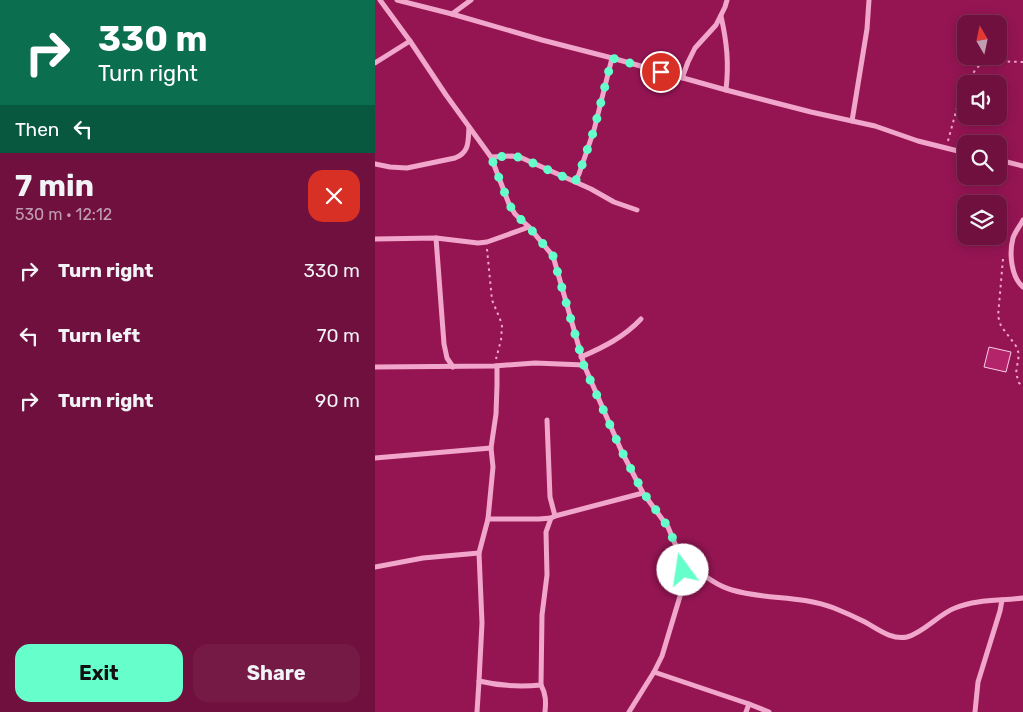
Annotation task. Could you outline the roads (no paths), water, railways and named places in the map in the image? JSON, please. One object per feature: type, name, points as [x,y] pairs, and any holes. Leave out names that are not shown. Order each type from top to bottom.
[{"type":"street","points":[[380,0],[491,157],[509,204],[515,214],[529,227],[553,256],[584,366],[621,450],[643,492],[668,527],[681,558],[684,583],[662,656],[629,712]]},
{"type":"street","points":[[397,0],[726,90],[875,126],[918,141],[957,151]]},
{"type":"street","points":[[452,14],[471,0]]},
{"type":"street","points":[[682,78],[695,48],[716,25],[727,0]]},
{"type":"street","points":[[852,121],[867,29],[869,0]]},
{"type":"street","points":[[721,15],[727,51],[726,90]]},
{"type":"street","points":[[375,63],[410,41]]},
{"type":"street","points":[[575,182],[594,130],[612,58]]},
{"type":"street","points":[[375,164],[390,168],[407,168],[455,158],[462,155],[467,148],[469,127]]},
{"type":"street","points":[[491,157],[513,156],[522,158],[591,189],[614,202],[637,210]]},
{"type":"street","points":[[1007,162],[1023,166]]},
{"type":"street","points":[[1023,220],[1014,237],[1011,250],[1015,276],[1017,282],[1023,287]]},
{"type":"street","points":[[375,239],[436,238],[487,242],[529,227]]},
{"type":"street","points":[[436,238],[444,344],[447,358],[453,367]]},
{"type":"street","points":[[581,357],[601,349],[619,338],[631,330],[641,319]]},
{"type":"street","points":[[375,367],[495,366],[535,363],[584,366]]},
{"type":"street","points":[[477,712],[482,623],[479,553],[488,519],[493,467],[491,448],[497,414],[495,366]]},
{"type":"street","points":[[545,712],[546,700],[541,685],[542,615],[547,575],[546,532],[553,517],[549,497],[547,420]]},
{"type":"street","points":[[375,458],[491,448]]},
{"type":"street","points":[[488,519],[539,519],[553,517],[643,492]]},
{"type":"street","points":[[375,567],[423,558],[479,553]]},
{"type":"street","points":[[681,558],[715,583],[731,590],[758,596],[820,603],[897,638],[915,634],[946,612],[957,607],[970,603],[1023,598]]},
{"type":"street","points":[[975,712],[978,682],[1002,600]]},
{"type":"street","points":[[654,672],[769,712]]},
{"type":"street","points":[[479,681],[524,687],[541,685]]},
{"type":"street","points":[[746,712],[749,704]]}]
